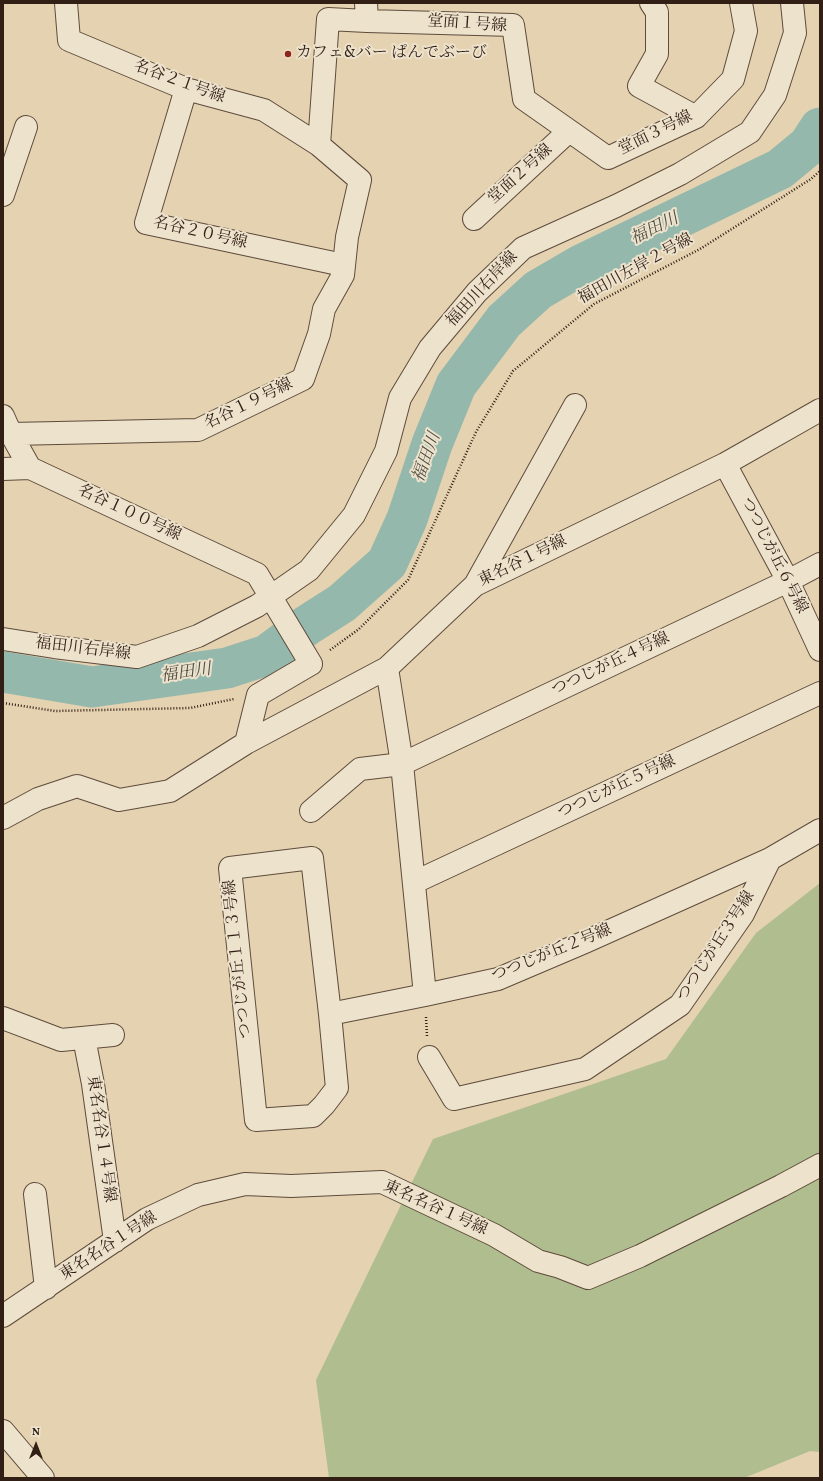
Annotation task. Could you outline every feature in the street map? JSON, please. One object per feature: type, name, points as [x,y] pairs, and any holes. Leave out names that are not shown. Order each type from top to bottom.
[{"type":"street","name":"名谷２１号線","points":[[66,3],[69,40],[186,89],[264,110],[320,145],[360,180]]},
{"type":"street","points":[[650,3],[657,12],[657,54],[639,86],[696,117]]},
{"type":"street","name":"堂面３号線","points":[[608,158],[696,117],[733,79],[746,31],[742,3]]},
{"type":"street","name":"福田川右岸線","points":[[3,639],[137,657],[198,636],[257,606],[309,570],[354,515],[386,451],[400,398],[430,348],[477,292],[523,248],[616,206],[680,174],[750,132],[775,95],[795,33],[792,3]]},
{"type":"street","points":[[320,145],[328,20],[366,12]]},
{"type":"street","name":"堂面１号線","points":[[366,12],[514,25],[524,99],[608,158]]},
{"type":"street","name":"名谷２０号線","points":[[186,89],[146,223],[343,265]]},
{"type":"street","points":[[3,195],[26,127]]},
{"type":"street","name":"堂面２号線","points":[[474,219],[569,131]]},
{"type":"street","name":"名谷１９号線","points":[[7,425],[198,430],[303,379],[319,334],[324,309],[343,275],[347,237],[360,180]]},
{"type":"street","points":[[475,585],[575,405]]},
{"type":"street","name":"東名谷１号線","points":[[3,818],[38,799],[77,786],[119,800],[170,791],[246,743],[387,668],[475,585],[725,464],[820,410]]},
{"type":"street","points":[[3,469],[30,468],[7,425]]},
{"type":"street","name":"つつじが丘６号線","points":[[725,464],[788,581],[820,650]]},
{"type":"street","name":"名谷１００号線","points":[[30,468],[257,574],[270,596]]},
{"type":"street","name":"つつじが丘４号線","points":[[311,811],[360,769],[402,764],[788,581],[820,564]]},
{"type":"street","points":[[246,743],[258,695],[311,664],[270,596]]},
{"type":"street","points":[[330,1014],[425,995],[415,882],[402,764],[387,668]]},
{"type":"street","name":"つつじが丘５号線","points":[[415,882],[820,693]]},
{"type":"street","name":"つつじが丘２号線","points":[[425,995],[498,979],[585,942],[770,859],[820,830]]},
{"type":"street","name":"つつじが丘１１３号線","points":[[312,858],[330,1014],[337,1088],[313,1116],[256,1120],[230,868],[312,858]]},
{"type":"street","name":"つつじが丘３号線","points":[[428,1057],[454,1099],[585,1069],[680,1005],[743,914],[770,859]]},
{"type":"street","points":[[3,1018],[60,1040],[113,1035]]},
{"type":"street","name":"東名名谷１４号線","points":[[84,1038],[93,1084],[115,1241]]},
{"type":"street","name":"東名名谷１号線","points":[[3,1316],[147,1219],[198,1195],[245,1184],[291,1186],[382,1182],[494,1236],[538,1261],[560,1267],[588,1278],[640,1256],[781,1186],[820,1164]]},
{"type":"street","points":[[34,1194],[46,1288]]},
{"type":"street","points":[[3,1431],[43,1478]]},
{"type":"path","name":"福田川左岸２号線","points":[[311,664],[359,629],[408,580],[476,432],[512,371],[594,304],[700,249],[811,179],[820,171]]},
{"type":"path","points":[[3,703],[55,712],[190,708],[258,695]]},
{"type":"path","points":[[425,995],[428,1057]]},
{"type":"green space","points":[[820,883],[820,1452],[810,1451],[744,1478],[329,1478],[316,1380],[433,1139],[666,1059],[756,933]]},
{"type":"waterway","name":"福田川","points":[[3,672],[92,687],[227,668],[267,655],[306,626],[342,603],[387,563],[407,519],[432,444],[456,385],[504,321],[538,290],[581,265],[780,169],[809,145],[820,128]]},
{"type":"place","name":"カフェ&バー ぱんでぶーび","points":[[288,54]]}]
